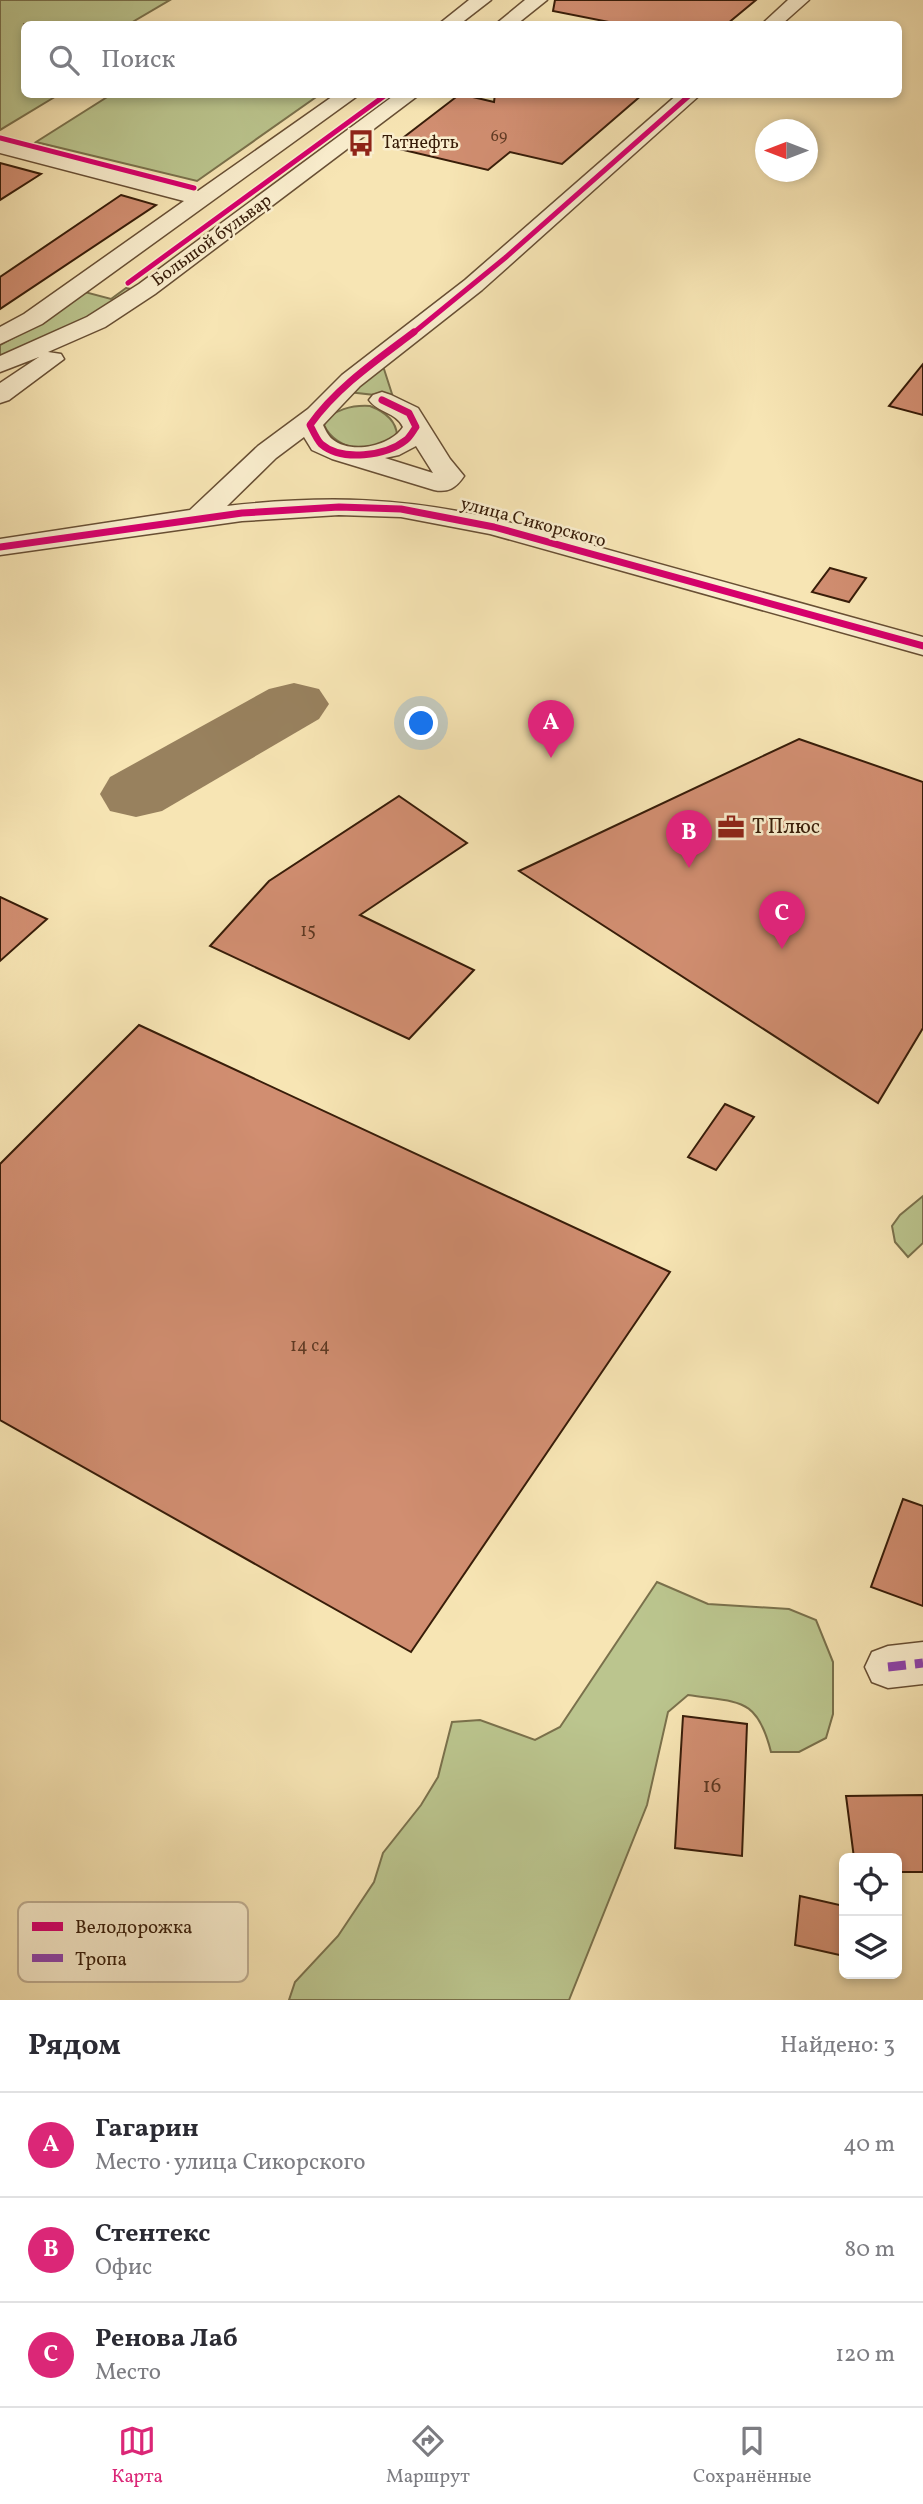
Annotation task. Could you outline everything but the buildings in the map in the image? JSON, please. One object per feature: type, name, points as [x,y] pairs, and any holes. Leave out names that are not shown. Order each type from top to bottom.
[{"type":"street","points":[[452,21],[481,0]]},
{"type":"street","points":[[509,21],[537,0]]},
{"type":"street","points":[[774,21],[799,0]]},
{"type":"street","name":"Большой бульвар","points":[[0,337],[33,318],[344,98]]},
{"type":"street","name":"Большой бульвар","points":[[0,365],[96,322],[147,289],[405,98]]},
{"type":"street","points":[[198,518],[267,452],[316,415],[375,363],[406,341],[686,98]]},
{"type":"street","points":[[1,147],[202,198]]},
{"type":"street","points":[[0,395],[64,351],[96,322]]},
{"type":"street","points":[[316,415],[310,425],[312,435],[321,445],[368,464],[443,484],[451,476],[439,463],[413,415],[400,406],[382,400]]},
{"type":"street","points":[[250,471],[290,451],[367,454],[387,451],[404,444],[414,435],[416,424]]},
{"type":"street","name":"улица Сикорского","points":[[0,547],[198,518],[324,507],[390,509],[439,515],[494,527],[923,646]]},
{"type":"green space","points":[[0,0],[170,0],[134,21],[21,21],[21,98],[53,98],[0,130]]},
{"type":"green space","points":[[106,98],[315,98],[197,181],[36,142]]},
{"type":"green space","points":[[126,288],[131,289],[96,313],[0,358],[0,345],[44,321],[85,292],[111,299]]},
{"type":"green space","points":[[379,368],[384,369],[393,397],[348,392]]},
{"type":"green space","points":[[370,406],[388,417],[396,430],[397,435],[380,447],[358,449],[347,446],[330,434],[324,425],[332,415],[344,409]]},
{"type":"green space","points":[[923,1196],[923,1243],[908,1257],[895,1242],[892,1226],[900,1215]]},
{"type":"green space","points":[[657,1582],[708,1604],[789,1609],[816,1620],[833,1662],[833,1714],[826,1738],[799,1752],[771,1752],[766,1734],[752,1711],[733,1702],[688,1695],[668,1712],[647,1805],[569,2000],[289,2000],[295,1982],[338,1936],[374,1882],[383,1853],[421,1805],[438,1777],[452,1722],[480,1720],[535,1740],[560,1727]]},
{"type":"taxiway","points":[[136,794],[294,704]]},
{"type":"marked path","points":[[888,1667],[923,1663]]},
{"type":"cycle path","points":[[128,283],[382,98]]},
{"type":"cycle path","points":[[382,400],[409,413],[416,427],[408,439],[390,449],[366,455],[341,453],[321,444],[310,425],[320,411],[351,381],[474,285],[686,98]]},
{"type":"cycle path","points":[[0,138],[194,188]]},
{"type":"cycle path","points":[[0,547],[242,513],[339,507],[401,509],[494,527],[923,646]]},
{"type":"place","name":"Татнефть","points":[[361,143]]},
{"type":"place","name":"Гагарин","points":[[551,758]]},
{"type":"place","name":"Т Плюс","points":[[731,827]]},
{"type":"place","name":"Стентекс","points":[[689,868]]},
{"type":"place","name":"Ренова Лаб","points":[[782,949]]}]
